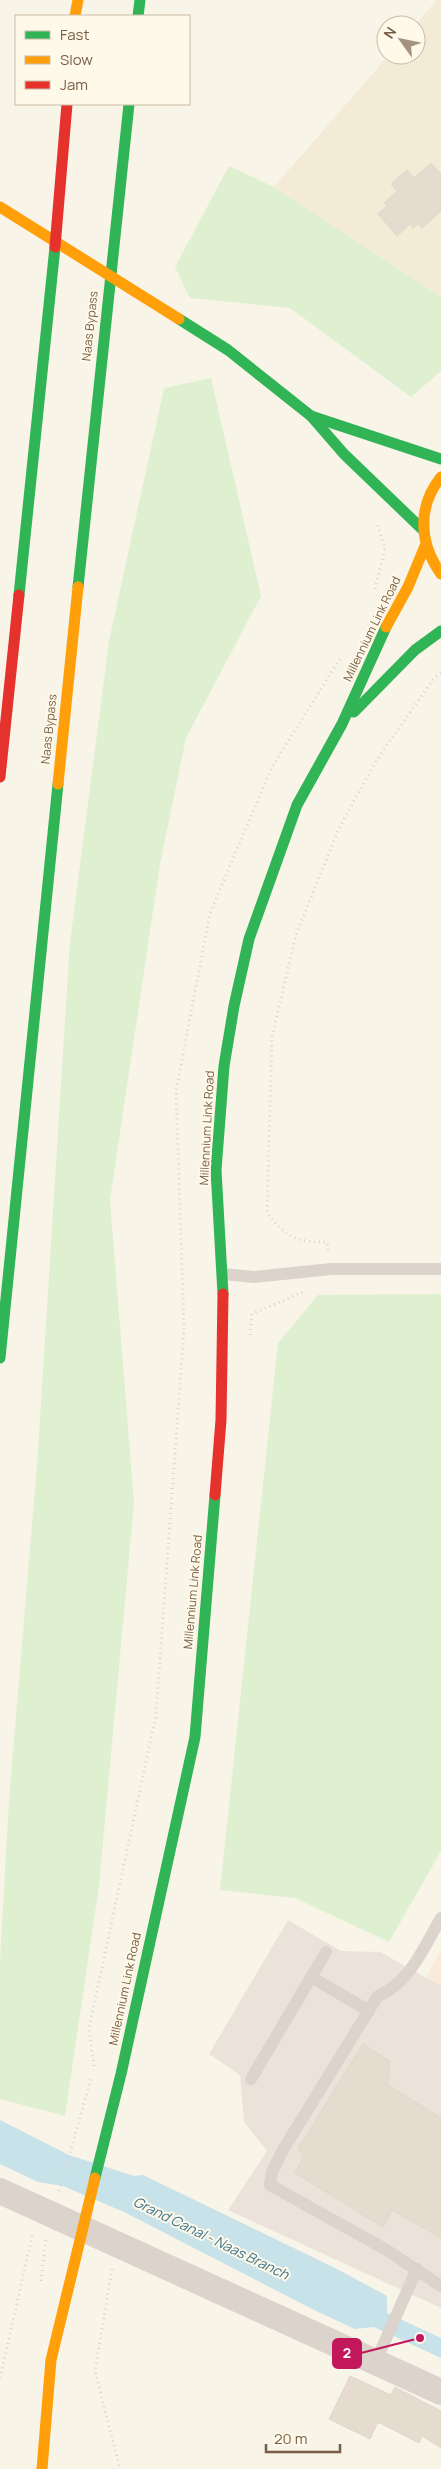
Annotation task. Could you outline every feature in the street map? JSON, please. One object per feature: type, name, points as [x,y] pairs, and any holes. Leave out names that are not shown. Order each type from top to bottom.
[{"type":"main road","points":[[75,15],[78,0]]},
{"type":"main road","points":[[138,15],[140,0]]},
{"type":"main road","points":[[0,778],[53,269],[67,105]]},
{"type":"main road","name":"Naas Bypass","points":[[0,1358],[128,105]]},
{"type":"main road","points":[[0,207],[228,350],[311,416],[344,454],[422,529]]},
{"type":"main road","points":[[311,416],[441,459]]},
{"type":"main road","points":[[441,477],[425,504],[422,529],[425,546],[434,565],[441,574]]},
{"type":"main road","name":"Millennium Link Road","points":[[42,2469],[51,2360],[121,2074],[194,1737],[221,1420],[223,1274],[216,1170],[224,1066],[238,987],[249,939],[297,805],[342,724],[380,639],[408,587],[425,546]]},
{"type":"main road","name":"Millennium Link Road","points":[[342,724],[415,650],[441,632]]},
{"type":"street","points":[[0,2191],[441,2392]]},
{"type":"lane","points":[[223,1274],[254,1277],[331,1269],[441,1269]]},
{"type":"lane","points":[[441,1918],[406,1978],[391,1990],[377,1997],[283,2150],[272,2172],[270,2185],[417,2269],[441,2286]]},
{"type":"lane","points":[[251,2079],[326,1952]]},
{"type":"lane","points":[[311,1977],[369,2011]]},
{"type":"lane","points":[[376,2361],[417,2269]]},
{"type":"path","points":[[374,592],[386,549],[375,516]]},
{"type":"path","points":[[58,2195],[95,2065],[89,2028],[156,1715],[184,1329],[176,1091],[210,913],[272,767],[344,653]]},
{"type":"path","points":[[327,1242],[310,1242],[282,1232],[267,1213],[272,1036],[296,935],[339,828],[378,758],[435,677],[441,673]]},
{"type":"path","points":[[0,2378],[34,2230]]},
{"type":"path","points":[[44,2242],[47,2233]]},
{"type":"path","points":[[114,2262],[94,2371],[120,2469]]},
{"type":"shaded area","points":[[437,0],[441,0],[441,297],[274,187],[380,65],[426,65],[426,15],[424,15]]},
{"type":"shaded area","points":[[288,1920],[341,1951],[380,1952],[441,1986],[441,2308],[228,2210],[267,2151],[244,2122],[240,2075],[209,2054]]},
{"type":"shaded area","points":[[441,1949],[441,1986],[426,1978]]},
{"type":"green space","points":[[229,166],[274,187],[441,297],[441,371],[411,397],[290,308],[190,298],[175,267]]},
{"type":"green space","points":[[211,378],[261,596],[186,738],[160,864],[110,1200],[134,1503],[99,1886],[65,2116],[0,2099],[0,1961],[9,1800],[37,1465],[70,942],[109,641],[164,388]]},
{"type":"green space","points":[[441,1294],[441,1851],[389,1942],[295,1898],[220,1890],[278,1343],[318,1295]]},
{"type":"water","name":"Grand Canal - Naas Branch","points":[[0,2120],[69,2155],[134,2176],[143,2175],[337,2269],[387,2296],[387,2313],[441,2338],[441,2358],[374,2327],[355,2329],[314,2310],[124,2212],[63,2186],[38,2182],[0,2164]]},
{"type":"building","points":[[431,163],[441,174],[441,211],[422,228],[418,224],[413,228],[410,224],[397,236],[378,214],[387,206],[384,203],[397,191],[391,184],[407,170],[414,178]]},
{"type":"building","points":[[363,2044],[390,2061],[388,2085],[441,2118],[441,2238],[392,2210],[383,2227],[295,2173],[304,2156],[298,2149]]},
{"type":"building","points":[[350,2376],[391,2395],[395,2387],[441,2411],[441,2448],[422,2436],[419,2443],[378,2422],[370,2439],[329,2419]]},
{"type":"traffic: fast","points":[[138,15],[140,0]]},
{"type":"traffic: fast","points":[[78,587],[129,105]]},
{"type":"traffic: fast","points":[[19,595],[55,247]]},
{"type":"traffic: fast","points":[[179,319],[228,350],[311,416],[344,454],[422,529]]},
{"type":"traffic: fast","points":[[311,416],[441,459]]},
{"type":"traffic: fast","points":[[223,1294],[216,1170],[224,1066],[234,1006],[249,939],[297,805],[342,724],[386,627]]},
{"type":"traffic: fast","points":[[354,712],[415,650],[441,631]]},
{"type":"traffic: fast","points":[[0,1358],[58,784]]},
{"type":"traffic: fast","points":[[95,2178],[121,2074],[195,1737],[215,1495]]},
{"type":"traffic: slow","points":[[75,15],[78,0]]},
{"type":"traffic: slow","points":[[0,207],[179,319]]},
{"type":"traffic: slow","points":[[441,477],[428,500],[424,525],[428,550],[441,574]]},
{"type":"traffic: slow","points":[[386,627],[408,587],[425,546]]},
{"type":"traffic: slow","points":[[58,784],[78,587]]},
{"type":"traffic: slow","points":[[42,2469],[51,2360],[95,2178]]},
{"type":"traffic: jam","points":[[55,247],[67,105]]},
{"type":"traffic: jam","points":[[0,777],[19,595]]},
{"type":"traffic: jam","points":[[215,1495],[221,1420],[223,1294]]},
{"type":"place","name":"2","points":[[420,2338]]}]
